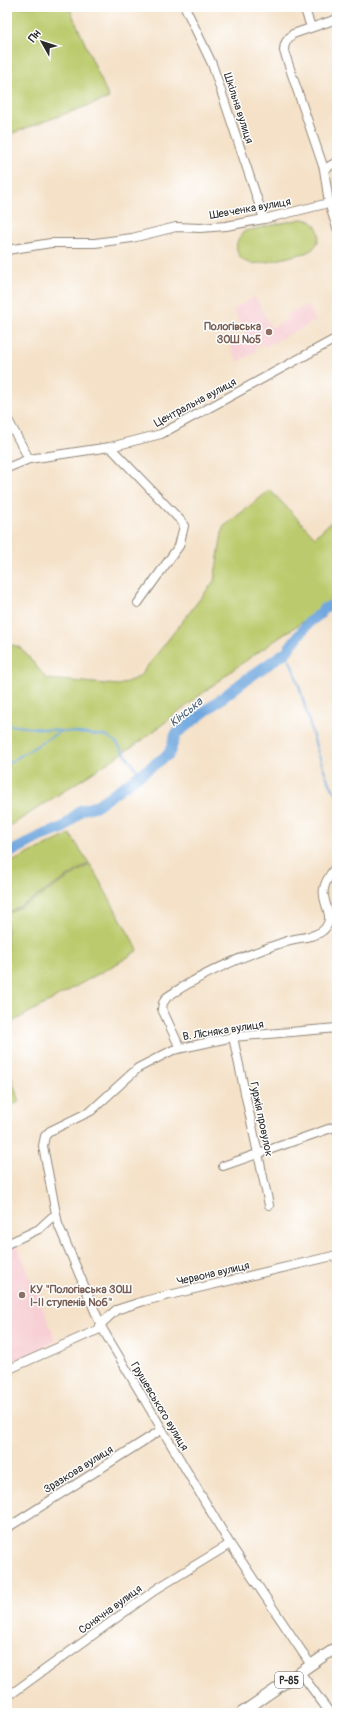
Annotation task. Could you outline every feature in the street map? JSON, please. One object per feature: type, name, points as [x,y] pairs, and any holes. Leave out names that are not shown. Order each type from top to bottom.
[{"type":"main road","name":"Р-85","points":[[241,1713],[337,1647]]},
{"type":"street","name":"Шкільна вулиця","points":[[186,7],[212,64],[264,219]]},
{"type":"street","points":[[304,7],[311,28]]},
{"type":"street","points":[[337,19],[293,34],[286,42],[284,51],[324,169],[329,203],[337,228]]},
{"type":"street","points":[[324,169],[337,162]]},
{"type":"street","name":"Шевченка вулиця","points":[[7,250],[51,243],[95,243],[124,239],[176,226],[200,228],[219,226],[264,219],[329,203]]},
{"type":"street","name":"Центральна вулиця","points":[[7,468],[30,459],[110,447],[161,434],[337,338]]},
{"type":"street","points":[[7,418],[30,459]]},
{"type":"street","points":[[110,447],[182,522],[184,526],[179,546],[138,604]]},
{"type":"street","points":[[180,1048],[162,1009],[163,1003],[167,997],[205,974],[247,954],[291,940],[321,933],[326,929],[329,922],[329,911],[323,890],[330,874],[337,865]]},
{"type":"street","name":"В. Лісняка вулиця","points":[[45,1136],[50,1131],[91,1111],[138,1068],[180,1048],[233,1037],[337,1028]]},
{"type":"street","name":"Гуржія провулок","points":[[233,1037],[269,1205]]},
{"type":"street","points":[[223,1166],[337,1126]]},
{"type":"street","name":"Грушевського вулиця","points":[[45,1136],[43,1146],[55,1216],[101,1326],[161,1430],[230,1544],[311,1665]]},
{"type":"street","points":[[7,1244],[32,1233],[55,1216]]},
{"type":"street","name":"Червона вулиця","points":[[7,1370],[101,1326],[116,1310],[137,1303],[337,1255]]},
{"type":"street","name":"Зразкова вулиця","points":[[7,1528],[161,1430]]},
{"type":"street","name":"Сонячна вулиця","points":[[7,1697],[158,1588],[230,1544]]},
{"type":"street","points":[[300,1672],[330,1713]]},
{"type":"shaded area","name":"Пологівська ЗОШ №5","points":[[255,297],[271,328],[287,320],[285,316],[308,305],[316,321],[265,347],[263,344],[255,348],[256,351],[238,362],[230,346],[247,337],[233,309]]},
{"type":"shaded area","name":"КУ \"Пологівська ЗОШ І-ІІ ступенів №6\"","points":[[17,1245],[56,1341],[7,1364],[7,1249]]},
{"type":"green space","points":[[7,7],[69,7],[109,98],[7,135]]},
{"type":"green space","points":[[301,219],[314,223],[319,234],[316,245],[311,250],[277,260],[254,264],[245,261],[238,254],[237,242],[239,237],[245,231]]},
{"type":"green space","points":[[270,490],[315,537],[337,516],[337,598],[238,666],[141,741],[7,828],[7,643],[21,648],[47,679],[119,685],[139,677],[214,581],[223,527]]},
{"type":"green space","points":[[70,834],[89,863],[31,900],[7,913],[7,864]]},
{"type":"green space","points":[[90,864],[138,950],[125,959],[7,1025],[7,914],[32,901]]},
{"type":"green space","points":[[7,1062],[19,1102],[7,1107]]},
{"type":"waterway","name":"Кінська","points":[[7,854],[41,836],[63,828],[81,810],[96,806],[169,754],[176,734],[244,681],[286,652],[309,622],[320,614],[323,609],[337,603]]},
{"type":"waterway","points":[[286,652],[297,679],[326,776],[337,794]]},
{"type":"waterway","points":[[7,725],[106,736],[116,742],[140,774]]},
{"type":"waterway","points":[[7,764],[59,732]]},
{"type":"place","name":"Пологівська ЗОШ №5","points":[[269,332]]},
{"type":"place","name":"КУ \"Пологівська ЗОШ І-ІІ ступенів №6\"","points":[[22,1295]]}]
